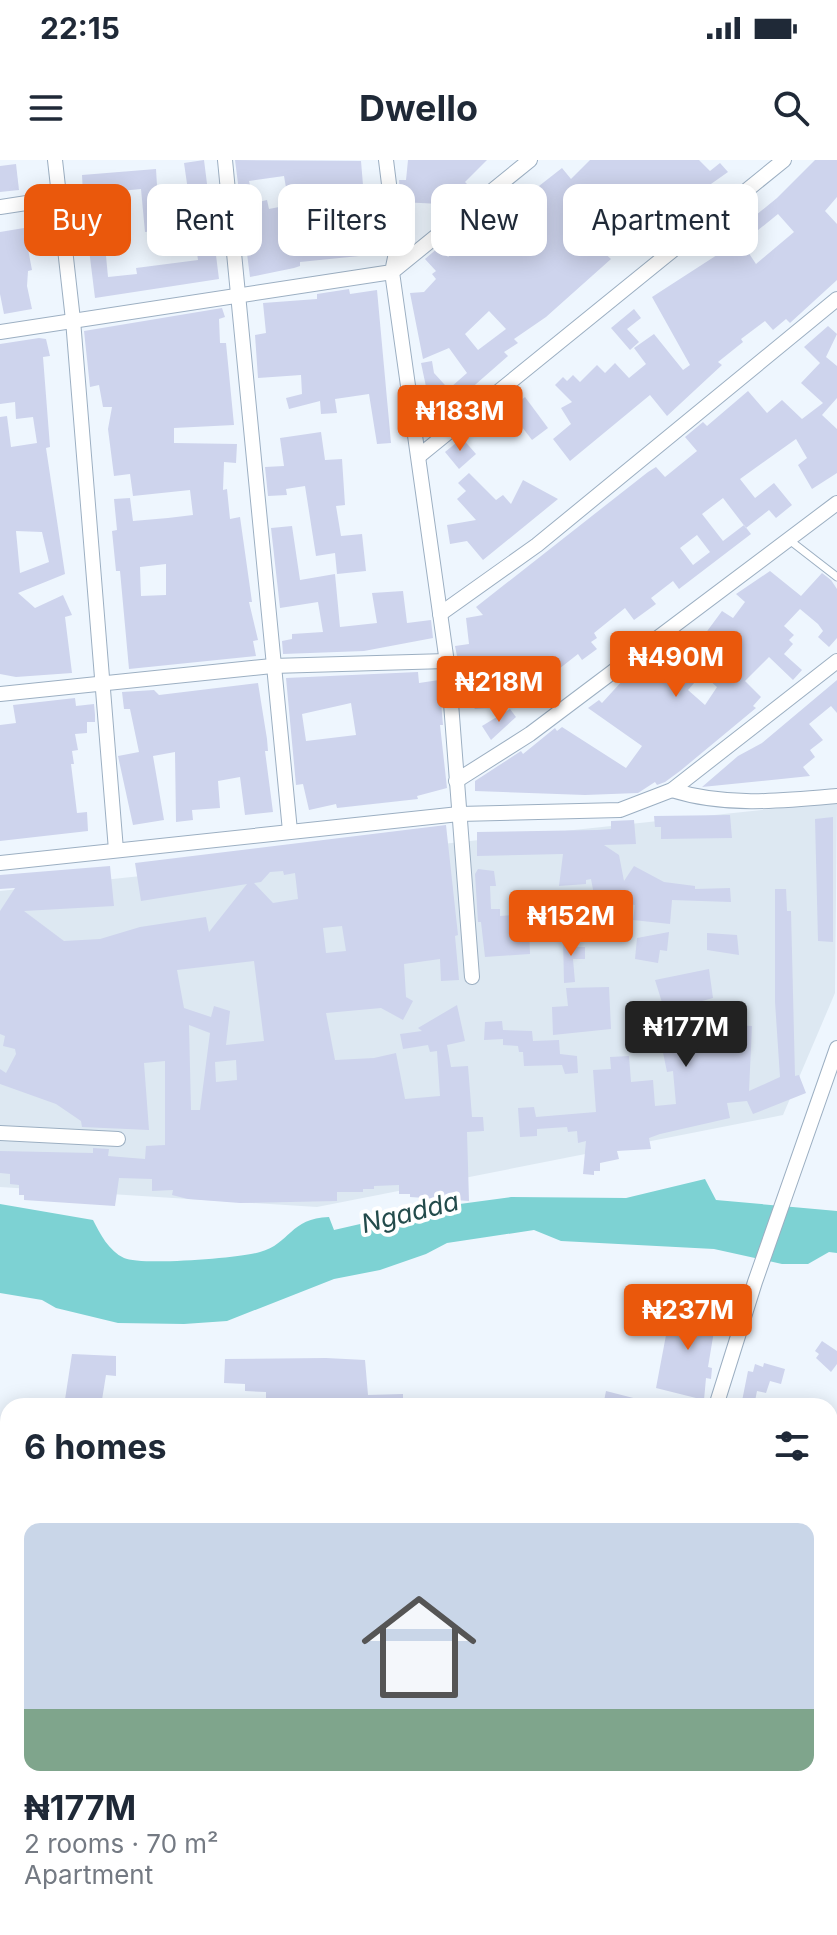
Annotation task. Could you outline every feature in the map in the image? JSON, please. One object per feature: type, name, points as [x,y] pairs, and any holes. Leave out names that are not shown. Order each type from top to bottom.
[{"type":"street","points":[[55,160],[58,184]]},
{"type":"street","points":[[225,160],[290,831]]},
{"type":"street","points":[[386,160],[397,248],[392,272],[447,661],[472,977]]},
{"type":"street","points":[[0,332],[392,272],[530,160]]},
{"type":"street","points":[[419,456],[784,160]]},
{"type":"street","points":[[0,207],[24,203]]},
{"type":"street","points":[[66,256],[116,850]]},
{"type":"street","points":[[440,614],[537,545],[837,299]]},
{"type":"street","points":[[456,781],[530,734],[837,503]]},
{"type":"street","points":[[0,694],[272,666],[447,661]]},
{"type":"street","points":[[0,863],[459,814],[620,810],[672,790],[837,661]]},
{"type":"street","points":[[672,790],[705,801],[729,802],[837,796]]},
{"type":"street","points":[[719,1398],[755,1282],[837,1048]]},
{"type":"street","points":[[0,1133],[118,1139]]},
{"type":"lane","points":[[788,539],[837,577]]},
{"type":"shaded area","points":[[837,802],[835,993],[783,1115],[317,1207],[0,1187],[0,891]]},
{"type":"water","points":[[705,1179],[716,1200],[837,1211],[837,1253],[829,1252],[808,1264],[782,1264],[714,1249],[561,1241],[534,1230],[447,1243],[380,1270],[334,1279],[227,1321],[184,1324],[118,1323],[56,1308],[42,1300],[0,1293],[0,1204],[93,1220],[109,1247],[124,1258],[169,1261],[260,1252],[278,1243],[298,1226],[316,1218],[329,1217],[334,1230],[430,1208],[511,1197],[626,1198]]},
{"type":"building","points":[[204,160],[207,184],[187,184],[184,163]]},
{"type":"building","points":[[235,160],[361,161],[363,184],[285,184],[284,176],[238,184]]},
{"type":"building","points":[[408,160],[487,160],[465,182],[467,184],[431,184],[431,204],[415,203],[415,184],[399,184],[399,180],[406,180]]},
{"type":"building","points":[[590,160],[699,160],[710,171],[720,163],[728,172],[711,184],[563,184],[563,256],[608,256],[611,259],[546,317],[514,339],[518,343],[504,352],[508,356],[468,391],[470,393],[463,400],[451,387],[467,373],[449,348],[423,359],[410,293],[424,292],[436,279],[432,274],[436,271],[425,259],[431,254],[448,257],[547,256],[547,184],[542,184],[562,168],[571,179]],"holes":[[[489,311],[506,329],[478,350],[465,334]]]},
{"type":"building","points":[[815,160],[837,160],[837,197],[825,211],[837,224],[837,280],[790,323],[786,319],[773,330],[765,321],[741,339],[743,342],[718,362],[722,365],[667,416],[650,395],[570,461],[553,439],[571,424],[561,408],[572,402],[555,385],[563,377],[567,381],[573,375],[580,382],[597,365],[605,373],[615,363],[629,378],[646,364],[634,348],[654,334],[683,370],[690,365],[652,297],[715,256],[751,256],[756,264],[794,232],[778,214],[758,230],[758,213]]},
{"type":"building","points":[[16,164],[19,190],[0,192],[0,166]]},
{"type":"building","points":[[156,169],[157,184],[147,184],[147,232],[141,189],[131,190],[131,184],[82,184],[82,175]]},
{"type":"building","points":[[267,200],[269,209],[278,207],[278,256],[359,256],[300,262],[300,266],[250,277],[247,256],[262,256],[262,201]]},
{"type":"building","points":[[24,228],[24,256],[29,256],[32,270],[28,271],[27,286],[32,309],[4,314],[0,294],[0,232]]},
{"type":"building","points":[[90,256],[106,256],[108,277],[137,274],[136,268],[198,260],[197,256],[216,256],[219,279],[95,298]]},
{"type":"building","points":[[349,289],[350,294],[377,290],[391,443],[377,444],[369,394],[335,399],[337,413],[321,414],[320,401],[289,409],[286,398],[302,394],[301,375],[258,378],[255,335],[266,333],[263,303],[317,299],[317,294]]},
{"type":"building","points":[[222,308],[225,317],[219,319],[220,343],[226,343],[234,425],[174,428],[174,443],[237,444],[236,463],[224,462],[223,490],[227,489],[230,519],[240,517],[252,602],[249,602],[258,640],[253,641],[256,656],[129,669],[120,571],[116,571],[112,531],[117,530],[114,499],[130,498],[133,521],[168,518],[193,515],[190,490],[133,496],[130,474],[114,476],[108,429],[112,407],[103,407],[99,385],[90,387],[84,331]],"holes":[[[166,564],[166,595],[141,596],[140,567]]]},
{"type":"building","points":[[634,309],[641,318],[627,329],[639,342],[630,350],[611,328]]},
{"type":"building","points":[[828,326],[837,334],[826,357],[837,366],[837,398],[822,415],[837,429],[837,473],[812,489],[798,465],[807,458],[796,439],[740,479],[755,498],[774,483],[792,505],[776,518],[769,510],[746,528],[751,534],[679,589],[673,581],[651,598],[656,604],[634,620],[625,608],[594,633],[597,638],[591,642],[597,649],[582,660],[578,654],[550,676],[554,681],[522,706],[474,709],[508,682],[505,678],[510,674],[500,660],[480,662],[480,656],[458,661],[455,646],[469,644],[466,618],[483,615],[476,607],[648,472],[656,467],[665,477],[697,451],[685,437],[703,422],[707,426],[748,391],[767,413],[782,400],[802,419],[823,403],[801,383],[820,363],[804,347]],"holes":[[[723,498],[744,525],[723,541],[702,514]],[[697,535],[710,552],[693,565],[680,548]]]},
{"type":"building","points":[[46,339],[50,356],[43,357],[50,447],[46,448],[65,574],[18,593],[35,608],[63,595],[72,615],[65,617],[72,673],[16,677],[0,674],[0,417],[7,416],[11,447],[37,443],[33,417],[16,419],[15,402],[0,404],[0,344]],"holes":[[[16,531],[42,532],[49,562],[20,573]]]},
{"type":"building","points":[[432,361],[434,373],[454,395],[432,415],[421,363]]},
{"type":"building","points":[[525,397],[548,428],[532,440],[509,410]]},
{"type":"building","points":[[321,432],[325,460],[342,459],[345,505],[336,506],[341,536],[362,534],[366,571],[337,574],[335,553],[316,556],[305,486],[286,489],[287,495],[268,496],[265,467],[284,466],[280,438]]},
{"type":"building","points":[[462,438],[476,454],[459,469],[445,452]]},
{"type":"building","points":[[469,473],[496,500],[503,495],[511,504],[523,480],[558,499],[483,560],[467,541],[450,544],[447,525],[476,520],[457,499],[466,491],[458,483]]},
{"type":"building","points":[[292,526],[300,580],[335,574],[340,627],[377,623],[372,593],[403,591],[407,623],[431,620],[433,638],[364,651],[283,654],[282,641],[292,639],[292,634],[323,632],[318,602],[280,608],[271,528]]},
{"type":"building","points":[[770,571],[801,596],[822,573],[837,589],[837,638],[829,647],[818,637],[823,631],[818,624],[800,609],[784,626],[794,635],[789,640],[793,644],[784,654],[802,670],[793,680],[769,657],[745,681],[761,697],[753,706],[756,708],[665,782],[657,785],[655,782],[638,793],[585,795],[475,791],[475,781],[521,751],[523,754],[555,728],[557,731],[562,727],[626,768],[642,746],[588,708],[599,700],[602,703],[623,680],[626,683],[674,639],[682,649],[701,631],[705,634],[722,611],[733,618],[745,602],[736,594]],"holes":[[[702,674],[717,687],[705,705],[688,690]]]},
{"type":"building","points":[[418,672],[419,683],[439,680],[447,788],[417,796],[418,799],[337,808],[336,804],[309,810],[303,784],[296,785],[286,678]],"holes":[[[351,703],[356,735],[306,741],[302,714]]]},
{"type":"building","points":[[837,680],[837,713],[831,706],[809,724],[823,740],[810,750],[815,757],[803,767],[810,776],[702,787],[738,756],[762,743]]},
{"type":"building","points":[[258,683],[267,739],[268,751],[265,751],[273,812],[245,815],[240,777],[218,781],[220,808],[192,810],[193,820],[176,822],[175,752],[153,756],[164,820],[133,825],[118,756],[139,752],[130,709],[124,709],[122,692],[154,690],[159,695]]},
{"type":"building","points":[[75,698],[76,706],[94,704],[95,722],[87,722],[87,733],[75,734],[78,750],[72,751],[74,764],[71,764],[77,813],[87,812],[88,831],[0,841],[0,725],[16,723],[13,705]]},
{"type":"building","points":[[510,709],[516,717],[491,740],[482,726]]},
{"type":"building","points":[[730,815],[732,838],[661,839],[661,827],[655,827],[654,816]]},
{"type":"building","points":[[833,817],[833,942],[818,941],[815,819]]},
{"type":"building","points":[[634,820],[636,844],[604,845],[619,855],[624,881],[634,866],[664,882],[695,886],[695,889],[730,888],[731,902],[672,900],[670,924],[633,920],[635,905],[595,900],[591,879],[586,880],[586,884],[559,886],[563,854],[477,856],[477,832],[611,829],[611,821]]},
{"type":"building","points":[[446,825],[458,935],[455,936],[459,980],[441,981],[440,959],[404,964],[406,997],[413,1001],[403,1020],[381,1008],[326,1013],[335,1060],[374,1058],[396,1053],[405,1099],[440,1096],[437,1051],[430,1052],[428,1045],[403,1049],[400,1034],[422,1031],[418,1028],[457,1005],[465,1041],[447,1045],[451,1067],[468,1066],[472,1117],[483,1117],[484,1131],[467,1132],[469,1201],[410,1197],[410,1194],[399,1194],[399,1185],[374,1186],[374,1189],[363,1189],[363,1192],[337,1192],[337,1201],[240,1203],[188,1199],[172,1195],[173,1190],[152,1191],[152,1179],[119,1178],[115,1206],[24,1200],[24,1195],[19,1195],[19,1185],[10,1184],[10,1174],[0,1173],[0,1151],[93,1153],[93,1148],[109,1149],[108,1156],[145,1159],[146,1146],[165,1145],[165,1061],[144,1063],[149,1130],[82,1127],[81,1121],[56,1104],[0,1084],[0,1069],[6,1073],[16,1054],[15,1049],[3,1046],[5,1036],[0,1034],[0,911],[15,888],[0,889],[0,875],[110,866],[114,906],[24,911],[64,941],[100,939],[140,927],[206,917],[209,932],[247,884],[141,901],[135,863]],"holes":[[[283,871],[284,875],[295,873],[298,899],[273,903],[254,883],[261,882],[270,872]],[[342,926],[346,951],[326,953],[323,928]],[[254,961],[264,1041],[226,1045],[230,1011],[214,1006],[211,1017],[184,1008],[177,970]],[[189,1025],[210,1033],[200,1110],[191,1110]],[[236,1060],[237,1080],[216,1082],[215,1062]]]},
{"type":"building","points":[[478,869],[494,871],[496,886],[490,886],[491,909],[500,909],[500,916],[544,913],[545,927],[529,928],[530,954],[485,957],[481,922],[478,922],[475,874]]},
{"type":"building","points":[[775,889],[786,889],[787,911],[791,911],[795,1076],[799,1075],[806,1093],[753,1114],[747,1101],[727,1103],[730,1118],[649,1138],[651,1149],[617,1151],[619,1159],[600,1163],[600,1171],[594,1171],[594,1175],[583,1174],[586,1141],[578,1143],[577,1131],[568,1132],[567,1127],[537,1129],[537,1136],[520,1137],[518,1108],[534,1107],[536,1117],[596,1112],[593,1070],[611,1069],[610,1057],[629,1056],[631,1082],[653,1080],[655,1106],[676,1104],[673,1071],[667,1072],[658,1028],[669,1025],[655,980],[709,969],[713,998],[680,1007],[686,1034],[733,1025],[752,1026],[749,1091],[780,1077],[775,1002]]},
{"type":"building","points":[[669,932],[667,951],[660,950],[658,963],[635,959],[637,938]]},
{"type":"building","points":[[707,933],[737,935],[739,955],[707,950]]},
{"type":"building","points":[[572,936],[573,947],[585,947],[585,959],[573,959],[575,982],[564,983],[563,937]]},
{"type":"building","points":[[609,987],[611,1029],[553,1035],[552,1007],[568,1006],[566,988]]},
{"type":"building","points":[[502,1021],[503,1030],[532,1031],[533,1041],[559,1040],[560,1054],[577,1056],[578,1073],[565,1074],[562,1065],[524,1066],[523,1052],[519,1052],[518,1046],[503,1045],[503,1039],[484,1040],[485,1022]]},
{"type":"building","points":[[689,1302],[718,1307],[708,1367],[712,1368],[711,1379],[706,1378],[704,1398],[656,1388],[670,1314],[687,1317]]},
{"type":"building","points":[[822,1341],[837,1351],[837,1364],[831,1372],[816,1358],[819,1354],[815,1351]]},
{"type":"building","points":[[72,1354],[116,1356],[116,1376],[106,1375],[102,1398],[65,1398]]},
{"type":"building","points":[[225,1359],[365,1360],[368,1395],[403,1394],[403,1398],[266,1398],[266,1392],[245,1391],[245,1384],[224,1383]]},
{"type":"building","points":[[764,1363],[785,1369],[781,1384],[770,1381],[766,1393],[757,1391],[756,1398],[743,1398],[748,1371],[753,1372],[755,1364],[763,1367]]},
{"type":"building","points":[[606,1391],[633,1398],[605,1398]]},
{"type":"water label","name":"Ngadda","points":[[410,1212]]}]
